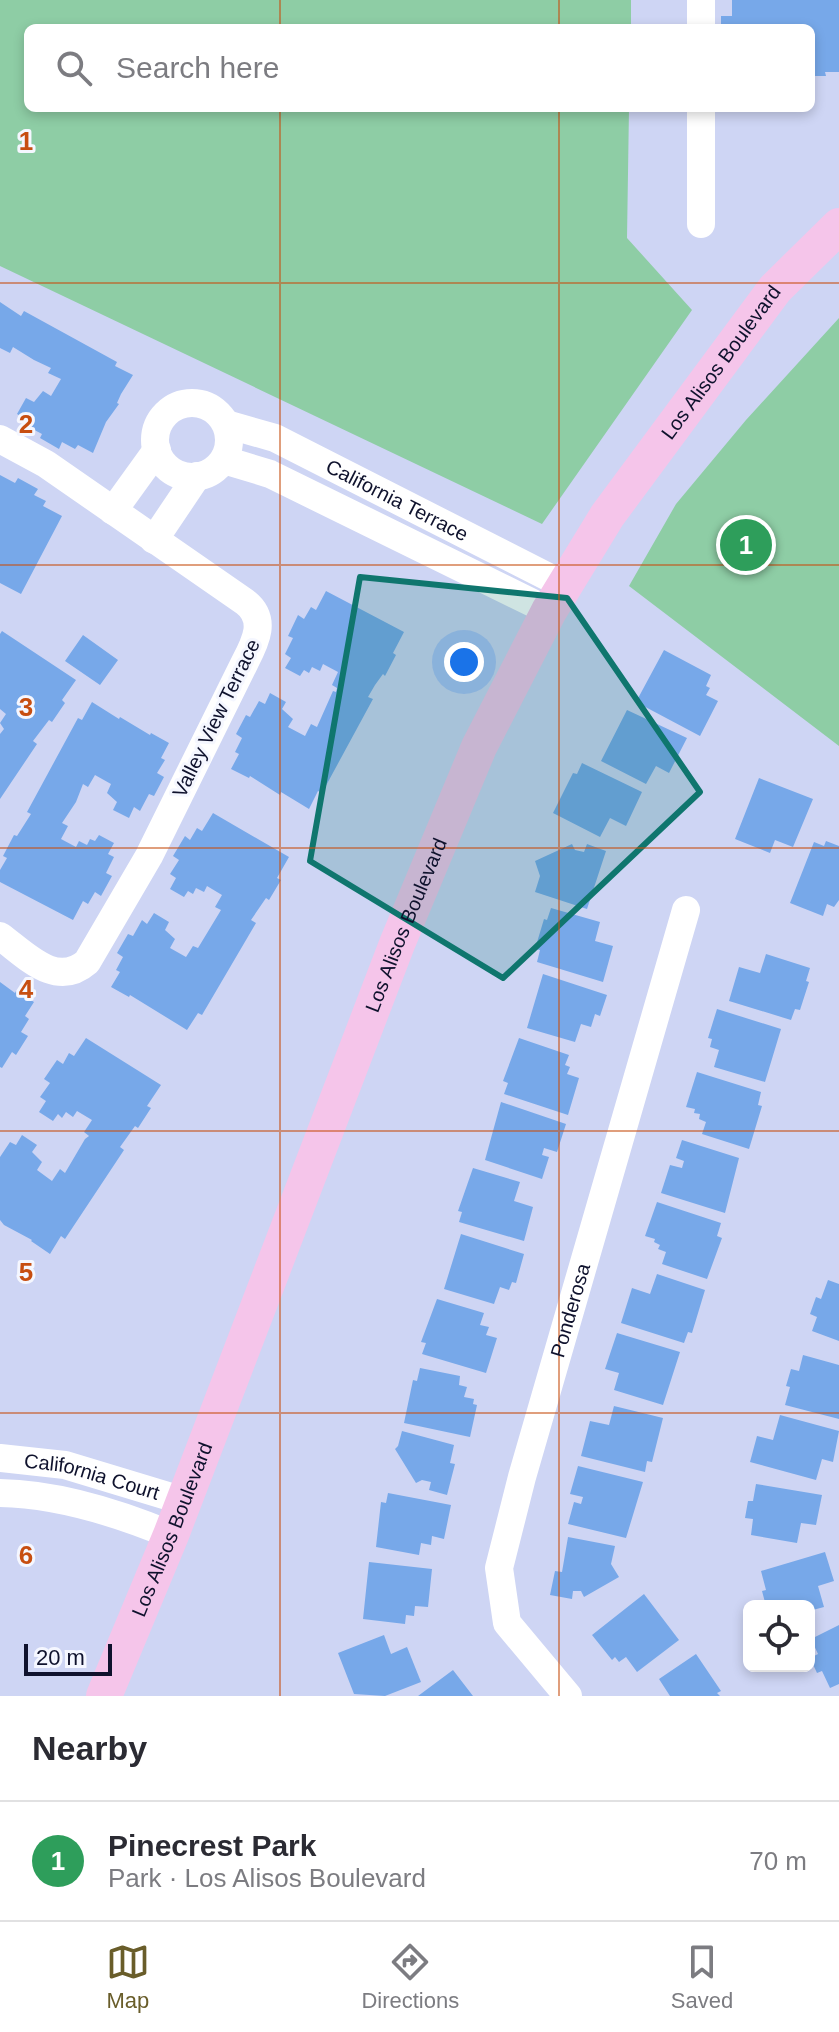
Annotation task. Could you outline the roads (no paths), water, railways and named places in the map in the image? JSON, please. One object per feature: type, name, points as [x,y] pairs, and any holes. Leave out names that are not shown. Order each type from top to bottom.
[{"type":"main road","name":"Los Alisos Boulevard","points":[[104,1696],[171,1535],[435,849],[479,747],[557,598],[615,504],[775,289],[839,226]]},
{"type":"street","points":[[701,0],[701,24]]},
{"type":"street","points":[[701,112],[701,224]]},
{"type":"street","name":"California Terrace","points":[[113,511],[157,450],[158,426],[174,407],[185,403],[209,406],[226,424],[275,438],[557,598]]},
{"type":"street","points":[[157,450],[172,471],[184,476],[207,473],[224,460],[228,448],[226,424]]},
{"type":"street","name":"Valley View Terrace","points":[[0,439],[46,464],[252,607],[259,625],[255,643],[149,856],[87,962],[79,969],[58,973],[47,970],[0,936]]},
{"type":"street","name":"California Terrace","points":[[224,460],[270,474],[557,598]]},
{"type":"street","points":[[154,540],[197,476]]},
{"type":"street","name":"Ponderosa","points":[[568,1696],[507,1623],[499,1568],[522,1477],[686,910]]},
{"type":"street","name":"California Court","points":[[0,1458],[65,1465],[184,1501]]},
{"type":"street","name":"California Court","points":[[0,1493],[21,1494],[117,1513],[171,1535]]},
{"type":"place","name":"Pinecrest Park","points":[[746,545]]}]
